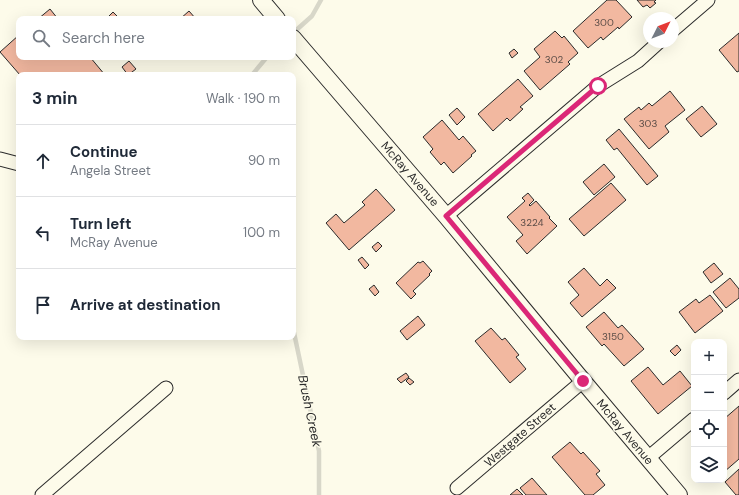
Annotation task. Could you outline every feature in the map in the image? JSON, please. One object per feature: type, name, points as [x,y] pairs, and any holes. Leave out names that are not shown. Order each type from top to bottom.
[{"type":"street","points":[[679,25],[708,0]]},
{"type":"street","points":[[261,1],[274,16]]},
{"type":"street","name":"McRay Avenue","points":[[296,42],[446,216],[680,495]]},
{"type":"street","points":[[446,216],[598,86],[638,61],[652,48]]},
{"type":"street","points":[[0,159],[16,163]]},
{"type":"street","points":[[727,390],[739,380]]},
{"type":"street","name":"Westgate Street","points":[[457,488],[583,381]]},
{"type":"street","points":[[42,495],[166,388]]},
{"type":"street","points":[[648,458],[691,422]]},
{"type":"building","points":[[607,0],[616,0],[632,17],[619,29],[618,27],[603,40],[601,37],[588,48],[573,31]]},
{"type":"building","points":[[637,0],[656,0],[654,2],[656,3],[650,8],[647,5],[643,7]]},
{"type":"building","points":[[50,9],[56,16],[42,16]]},
{"type":"building","points":[[189,11],[193,16],[183,16]]},
{"type":"building","points":[[113,12],[117,16],[109,16]]},
{"type":"building","points":[[555,31],[562,38],[564,36],[578,53],[568,62],[570,64],[540,90],[524,71],[540,57],[534,49]]},
{"type":"building","points":[[739,33],[739,71],[737,72],[719,50]]},
{"type":"building","points":[[16,38],[16,60],[92,60],[102,72],[17,72],[0,52]]},
{"type":"building","points":[[514,49],[518,53],[512,58],[509,53]]},
{"type":"building","points":[[129,61],[136,69],[132,72],[126,72],[122,67]]},
{"type":"building","points":[[518,79],[533,96],[520,107],[523,109],[510,121],[507,118],[493,131],[478,114]]},
{"type":"building","points":[[670,91],[685,110],[665,126],[669,132],[649,149],[624,119],[639,107],[641,110],[649,103],[652,106]]},
{"type":"building","points":[[702,106],[717,124],[701,137],[686,119]]},
{"type":"building","points":[[457,108],[465,117],[457,125],[449,115]]},
{"type":"building","points":[[442,120],[459,140],[463,136],[476,151],[453,173],[444,162],[441,165],[430,152],[433,149],[423,137]]},
{"type":"building","points":[[619,129],[658,176],[647,185],[617,148],[614,150],[606,140]]},
{"type":"building","points":[[604,164],[615,177],[594,195],[583,182]]},
{"type":"building","points":[[611,183],[626,200],[584,236],[569,219]]},
{"type":"building","points":[[376,189],[395,210],[349,250],[326,223],[336,214],[344,223],[365,205],[362,202]]},
{"type":"building","points":[[528,193],[534,200],[529,205],[530,206],[536,201],[557,226],[527,254],[516,241],[523,235],[507,217],[525,201],[522,198]]},
{"type":"building","points":[[378,242],[382,246],[376,252],[372,247]]},
{"type":"building","points":[[362,257],[369,265],[365,269],[358,260]]},
{"type":"building","points":[[423,261],[432,271],[429,274],[430,275],[413,291],[416,294],[411,299],[396,283],[418,262],[420,263]]},
{"type":"building","points":[[714,263],[723,274],[711,283],[703,272]]},
{"type":"building","points":[[584,268],[600,286],[607,279],[616,288],[582,317],[570,303],[579,295],[568,282]]},
{"type":"building","points":[[730,278],[739,289],[739,298],[726,308],[713,292]]},
{"type":"building","points":[[374,285],[379,292],[375,296],[369,289]]},
{"type":"building","points":[[710,295],[723,311],[695,333],[679,312],[696,299],[699,303]]},
{"type":"building","points":[[604,312],[618,328],[622,325],[644,349],[624,366],[604,344],[602,346],[586,327]]},
{"type":"building","points":[[418,316],[425,325],[407,340],[400,331]]},
{"type":"building","points":[[491,328],[502,340],[505,338],[519,355],[516,357],[526,369],[510,383],[475,341]]},
{"type":"building","points":[[677,345],[681,350],[675,356],[670,351]]},
{"type":"building","points":[[648,367],[663,385],[680,371],[691,387],[658,414],[631,381]]},
{"type":"building","points":[[406,373],[409,377],[401,383],[397,379]]},
{"type":"building","points":[[409,378],[414,382],[410,385],[406,381]]},
{"type":"building","points":[[739,406],[739,459],[727,469],[727,447],[727,416]]},
{"type":"building","points":[[570,442],[581,454],[583,452],[600,471],[596,474],[605,485],[593,495],[585,495],[552,457]]},
{"type":"building","points":[[739,469],[739,495],[736,495],[726,483]]},
{"type":"building","points":[[532,478],[547,495],[526,495],[520,488]]},
{"type":"building","points":[[517,489],[523,495],[510,495]]},
{"type":"waterway","name":"Brush Creek","points":[[296,30],[312,16],[321,0]]},
{"type":"waterway","name":"Brush Creek","points":[[254,72],[264,60]]},
{"type":"waterway","name":"Brush Creek","points":[[296,340],[319,451],[319,495]]},
{"type":"route","points":[[583,381],[446,216],[598,86]]}]
